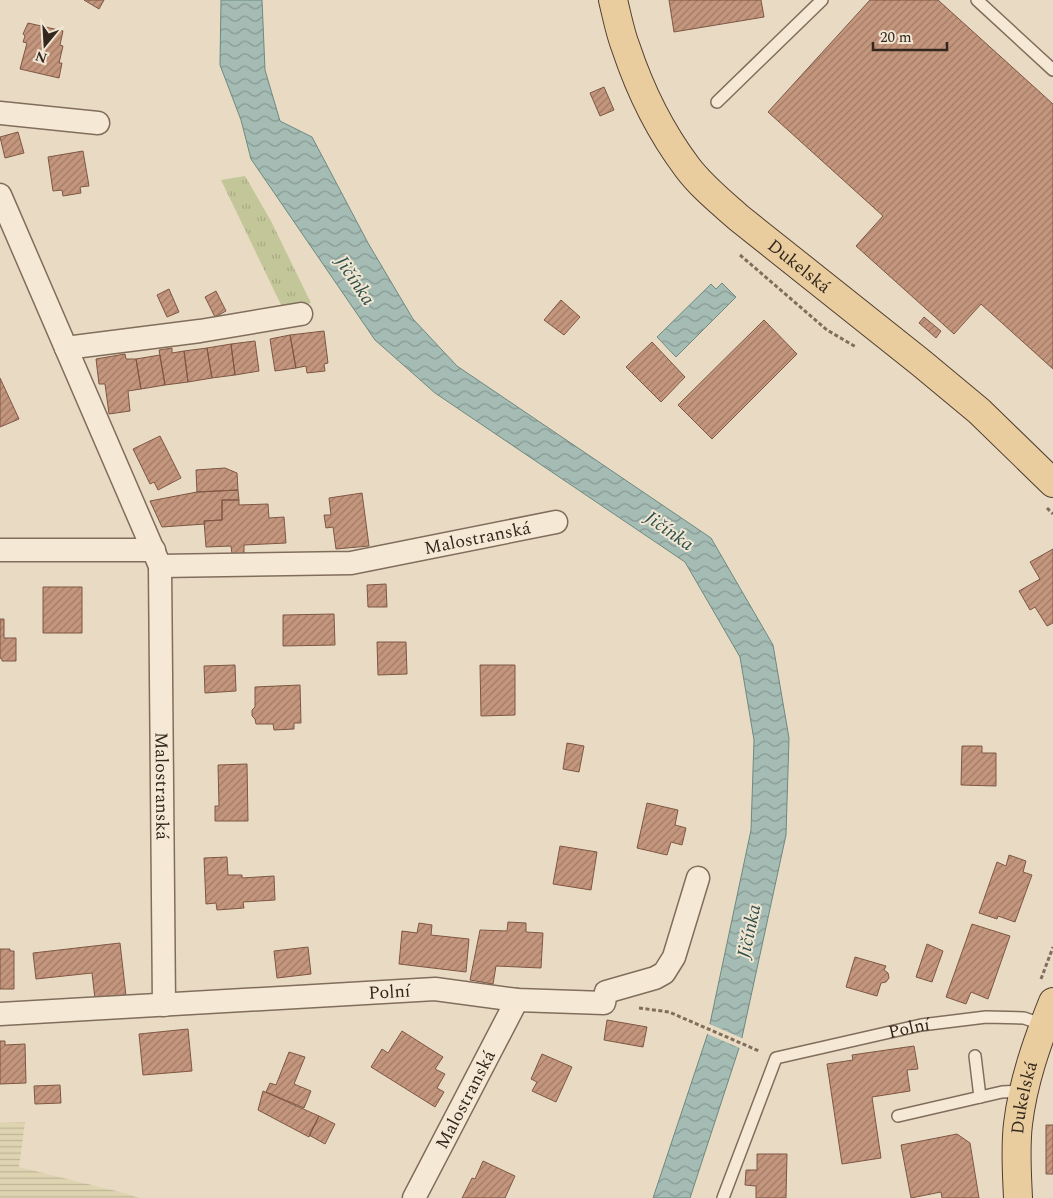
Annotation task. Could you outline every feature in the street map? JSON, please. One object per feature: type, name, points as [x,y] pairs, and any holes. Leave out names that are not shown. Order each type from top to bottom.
[{"type":"main road","name":"Dukelská","points":[[613,0],[625,47],[644,94],[668,139],[688,168],[738,218],[979,411],[1053,483]]},
{"type":"main road","name":"Dukelská","points":[[1018,1198],[1018,1125],[1023,1091],[1032,1058],[1048,1013]]},
{"type":"street","points":[[0,112],[98,123]]},
{"type":"street","name":"Malostranská","points":[[0,195],[157,558],[164,1005]]},
{"type":"street","points":[[66,348],[200,331],[302,314]]},
{"type":"street","name":"Malostranská","points":[[0,550],[157,558],[351,563],[556,522]]},
{"type":"street","name":"Polní","points":[[0,1014],[435,990],[517,1000],[604,1003],[606,992],[655,978],[664,973],[674,957],[698,878]]},
{"type":"street","name":"Malostranská","points":[[414,1198],[517,1000]]},
{"type":"lane","points":[[717,102],[822,0]]},
{"type":"lane","points":[[977,0],[1053,70]]},
{"type":"lane","name":"Polní","points":[[723,1198],[776,1058],[921,1025],[986,1017],[1024,1018],[1048,1013]]},
{"type":"lane","points":[[976,1056],[980,1096]]},
{"type":"lane","points":[[898,1116],[980,1096],[1006,1091],[1023,1091]]},
{"type":"path","points":[[669,1012],[765,1053]]},
{"type":"shaded area","points":[[25,1122],[19,1167],[139,1198],[0,1198],[0,1123]]},
{"type":"green space","points":[[245,176],[271,221],[311,303],[283,309],[221,180]]},
{"type":"water","name":"Jičínka","points":[[221,0],[262,0],[265,70],[280,121],[312,137],[368,243],[413,319],[457,366],[711,538],[773,645],[789,738],[786,835],[741,1042],[690,1198],[653,1198],[708,1033],[751,830],[754,740],[740,657],[685,562],[435,393],[375,340],[251,159],[241,120],[220,65]]},
{"type":"water","points":[[722,283],[736,297],[676,357],[657,337],[711,284],[716,289]]},
{"type":"pier","points":[[707,1023],[744,1039],[742,1049],[705,1033]]},
{"type":"building","points":[[84,0],[104,0],[99,9]]},
{"type":"building","points":[[669,0],[761,0],[764,17],[674,32]]},
{"type":"building","points":[[870,0],[938,0],[1053,104],[1053,369],[981,304],[954,334],[856,246],[883,216],[768,112]]},
{"type":"building","points":[[28,23],[63,31],[60,45],[63,46],[59,63],[62,63],[59,78],[20,69],[27,43],[23,42],[25,36],[23,34]]},
{"type":"building","points":[[604,87],[614,110],[600,116],[590,93]]},
{"type":"building","points":[[18,132],[24,153],[5,158],[0,137]]},
{"type":"building","points":[[83,151],[89,186],[80,187],[81,193],[63,196],[62,190],[53,191],[48,157]]},
{"type":"building","points":[[169,289],[179,312],[167,317],[157,295]]},
{"type":"building","points":[[216,291],[226,311],[215,317],[205,297]]},
{"type":"building","points":[[561,300],[580,317],[564,335],[544,320]]},
{"type":"building","points":[[924,317],[941,331],[936,338],[919,323]]},
{"type":"building","points":[[764,320],[797,354],[712,439],[678,405]]},
{"type":"building","points":[[324,331],[328,363],[324,364],[325,371],[307,373],[306,366],[296,368],[290,335]]},
{"type":"building","points":[[290,335],[296,368],[275,371],[270,339]]},
{"type":"building","points":[[255,341],[259,371],[235,375],[231,344]]},
{"type":"building","points":[[652,342],[685,377],[661,402],[626,367]]},
{"type":"building","points":[[231,344],[235,375],[212,378],[207,348]]},
{"type":"building","points":[[172,348],[172,353],[184,351],[188,382],[165,385],[159,350]]},
{"type":"building","points":[[207,348],[212,378],[188,382],[184,351]]},
{"type":"building","points":[[125,354],[126,359],[136,359],[141,389],[128,391],[130,411],[109,414],[105,384],[99,384],[96,359]]},
{"type":"building","points":[[160,355],[165,385],[141,389],[136,359]]},
{"type":"building","points":[[0,378],[19,419],[0,427]]},
{"type":"building","points":[[160,436],[181,478],[158,490],[154,482],[150,484],[133,449]]},
{"type":"building","points":[[225,468],[237,473],[238,490],[197,492],[196,470]]},
{"type":"building","points":[[238,490],[239,500],[222,500],[222,520],[204,521],[205,524],[162,527],[150,501],[197,492]]},
{"type":"building","points":[[362,493],[369,546],[336,549],[333,527],[326,528],[324,515],[331,515],[329,498]]},
{"type":"building","points":[[222,500],[239,500],[239,505],[268,504],[269,518],[284,517],[286,543],[244,545],[244,554],[232,554],[231,546],[206,547],[204,521],[222,520]]},
{"type":"building","points":[[1053,549],[1053,623],[1047,626],[1035,607],[1030,610],[1019,591],[1040,579],[1030,562]]},
{"type":"building","points":[[386,584],[387,607],[368,607],[367,585]]},
{"type":"building","points":[[43,587],[82,587],[82,633],[43,633]]},
{"type":"building","points":[[334,614],[335,645],[283,646],[283,615]]},
{"type":"building","points":[[0,619],[4,619],[4,638],[16,638],[16,661],[2,661],[0,658]]},
{"type":"building","points":[[377,642],[406,642],[407,674],[378,675]]},
{"type":"building","points":[[235,665],[236,691],[205,693],[204,666]]},
{"type":"building","points":[[480,665],[515,665],[515,715],[481,716]]},
{"type":"building","points":[[300,685],[301,723],[294,723],[294,729],[274,730],[273,724],[256,724],[252,716],[252,710],[255,707],[255,687]]},
{"type":"building","points":[[567,743],[584,746],[579,772],[563,769]]},
{"type":"building","points":[[962,746],[982,746],[982,753],[996,753],[996,786],[961,785]]},
{"type":"building","points":[[247,764],[248,821],[215,821],[215,806],[219,806],[218,765]]},
{"type":"building","points":[[647,803],[678,810],[675,825],[686,828],[682,845],[671,842],[667,855],[637,848]]},
{"type":"building","points":[[560,846],[597,852],[591,890],[553,884]]},
{"type":"building","points":[[1009,855],[1026,861],[1023,872],[1032,875],[1015,922],[998,916],[997,919],[979,913],[997,862],[1006,866]]},
{"type":"building","points":[[227,857],[228,875],[242,875],[242,878],[274,876],[275,900],[243,902],[244,908],[217,910],[216,903],[206,904],[204,858]]},
{"type":"building","points":[[508,922],[526,923],[526,932],[543,933],[541,968],[496,966],[493,984],[470,980],[480,930],[507,931]]},
{"type":"building","points":[[419,923],[432,925],[431,935],[469,939],[466,972],[399,964],[402,931],[417,933]]},
{"type":"building","points":[[972,924],[1010,936],[988,999],[971,992],[966,1004],[946,997]]},
{"type":"building","points":[[120,943],[126,996],[95,999],[92,973],[36,979],[33,953]]},
{"type":"building","points":[[927,944],[943,951],[932,982],[916,977]]},
{"type":"building","points":[[308,947],[311,974],[277,978],[274,951]]},
{"type":"building","points":[[0,949],[14,951],[14,989],[0,989]]},
{"type":"building","points":[[855,957],[886,966],[884,970],[888,973],[889,978],[886,982],[881,983],[877,996],[846,987]]},
{"type":"building","points":[[607,1020],[647,1027],[643,1047],[604,1040]]},
{"type":"building","points":[[188,1029],[192,1071],[143,1075],[139,1034]]},
{"type":"building","points":[[402,1031],[443,1057],[435,1069],[445,1074],[437,1088],[444,1092],[435,1107],[371,1067],[382,1049],[388,1053]]},
{"type":"building","points":[[0,1041],[5,1041],[5,1045],[25,1044],[26,1083],[0,1084]]},
{"type":"building","points":[[914,1046],[918,1069],[907,1070],[910,1091],[872,1097],[881,1158],[842,1164],[827,1064],[853,1060],[852,1055]]},
{"type":"building","points":[[289,1052],[305,1057],[294,1084],[311,1091],[304,1108],[266,1092],[270,1083],[276,1085]]},
{"type":"building","points":[[542,1054],[572,1067],[556,1102],[532,1091],[537,1082],[531,1079]]},
{"type":"building","points":[[60,1085],[61,1103],[35,1104],[34,1086]]},
{"type":"building","points":[[263,1091],[319,1116],[309,1137],[258,1110]]},
{"type":"building","points":[[319,1116],[335,1124],[325,1144],[309,1135]]},
{"type":"building","points":[[1046,1125],[1053,1125],[1053,1174],[1046,1174]]},
{"type":"building","points":[[957,1134],[970,1143],[979,1198],[942,1198],[941,1192],[911,1198],[901,1145]]},
{"type":"building","points":[[757,1154],[787,1154],[786,1198],[756,1198],[756,1186],[745,1185],[746,1170],[757,1170]]},
{"type":"building","points":[[483,1161],[515,1176],[505,1198],[462,1198],[472,1178],[475,1179]]}]
